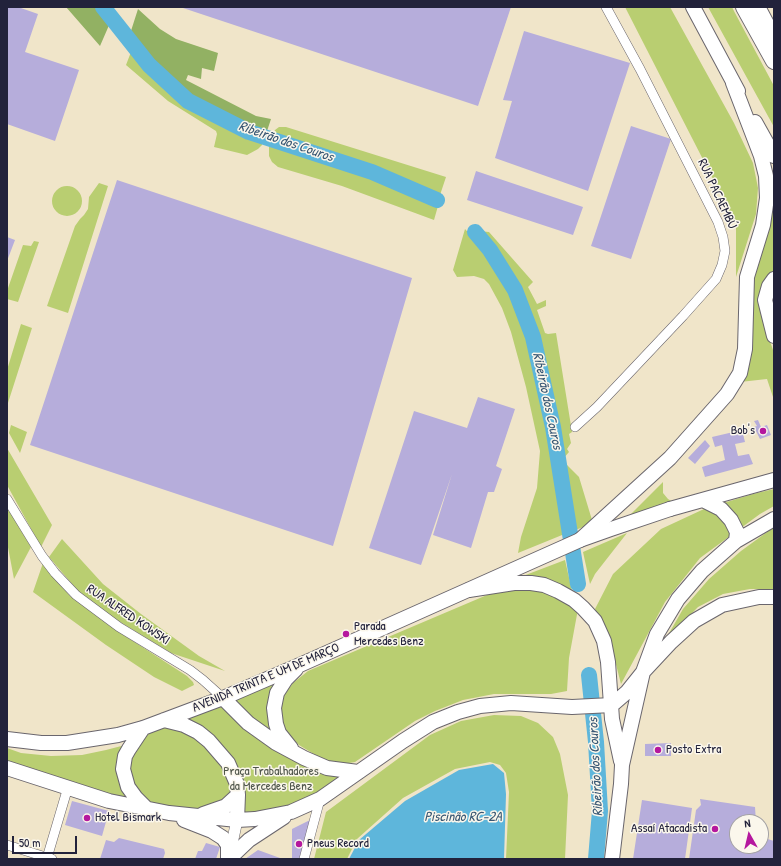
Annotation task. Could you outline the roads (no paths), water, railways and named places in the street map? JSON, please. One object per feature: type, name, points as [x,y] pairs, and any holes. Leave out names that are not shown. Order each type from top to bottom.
[{"type":"highway","points":[[744,7],[774,62]]},
{"type":"highway","points":[[757,7],[774,39]]},
{"type":"main road","points":[[693,7],[774,156]]},
{"type":"main road","points":[[578,542],[670,458],[723,399],[740,373],[745,349],[747,277],[764,225],[767,198],[766,176],[761,156],[733,83]]},
{"type":"main road","points":[[774,279],[768,286],[765,300],[774,336]]},
{"type":"main road","name":"AVENIDA TRINTA E UM DE MARÇO","points":[[7,739],[40,743],[67,743],[118,735],[143,728],[223,698],[611,528],[670,509],[774,480]]},
{"type":"main road","points":[[703,500],[721,510],[731,520],[737,532],[736,541]]},
{"type":"main road","points":[[612,859],[622,765],[643,672],[657,634],[678,599],[702,571],[736,541],[774,519]]},
{"type":"main road","points":[[468,590],[514,583],[544,585],[574,600],[583,608],[594,621],[604,641],[608,662],[608,706],[622,765]]},
{"type":"main road","points":[[228,859],[249,840],[291,812],[320,799],[402,741],[427,726],[458,712],[480,706],[511,703],[582,707],[608,706],[627,692],[643,672],[671,642],[694,621],[722,605],[759,597],[774,597]]},
{"type":"main road","points":[[294,752],[279,733],[276,724],[274,699],[281,686],[302,664]]},
{"type":"main road","points":[[223,698],[248,723],[262,734],[294,752],[327,768],[358,772]]},
{"type":"main road","points":[[164,720],[188,726],[198,732],[209,741],[231,768],[237,784],[237,820]]},
{"type":"main road","points":[[143,728],[125,756],[123,769],[128,787],[146,808]]},
{"type":"main road","points":[[7,768],[109,801],[169,813],[237,820],[270,817],[291,812]]},
{"type":"main road","points":[[196,816],[215,811],[226,806],[238,794]]},
{"type":"main road","points":[[169,813],[212,831],[223,838],[228,845],[228,859]]},
{"type":"street","name":"RUA PACAEMBÚ","points":[[575,427],[597,407],[716,279],[722,265],[725,251],[723,237],[718,222],[606,7]]},
{"type":"street","name":"RUA ALFRED KOWSKI","points":[[7,499],[42,556],[55,573],[76,595],[119,627],[190,670],[223,698]]},
{"type":"street","points":[[7,845],[50,858],[68,788]]},
{"type":"street","points":[[304,859],[320,799]]},
{"type":"street","points":[[228,859],[237,820]]},
{"type":"water","name":"Piscinão RC-2A","points":[[493,764],[504,773],[506,794],[504,859],[349,859],[359,840],[405,801],[459,770]]},
{"type":"waterway","name":"Ribeirão dos Couros","points":[[103,7],[149,65],[188,101],[249,132],[372,172],[437,200]]},
{"type":"waterway","name":"Ribeirão dos Couros","points":[[475,232],[490,250],[515,290],[533,337],[553,427],[578,584]]},
{"type":"waterway","name":"Ribeirão dos Couros","points":[[589,675],[596,742],[600,811],[596,859]]},
{"type":"place","name":"Bob's","points":[[763,431]]},
{"type":"place","name":"Parada Mercedes Benz","points":[[346,634]]},
{"type":"place","name":"Posto Extra","points":[[658,750]]},
{"type":"place","name":"Hotel Bismark","points":[[87,818]]},
{"type":"place","name":"Assaí Atacadista","points":[[715,829]]},
{"type":"place","name":"Pneus Record","points":[[299,844]]},
{"type":"park label","name":"Praça Trabalhadores da Mercedes Benz","points":[[271,780]]}]
